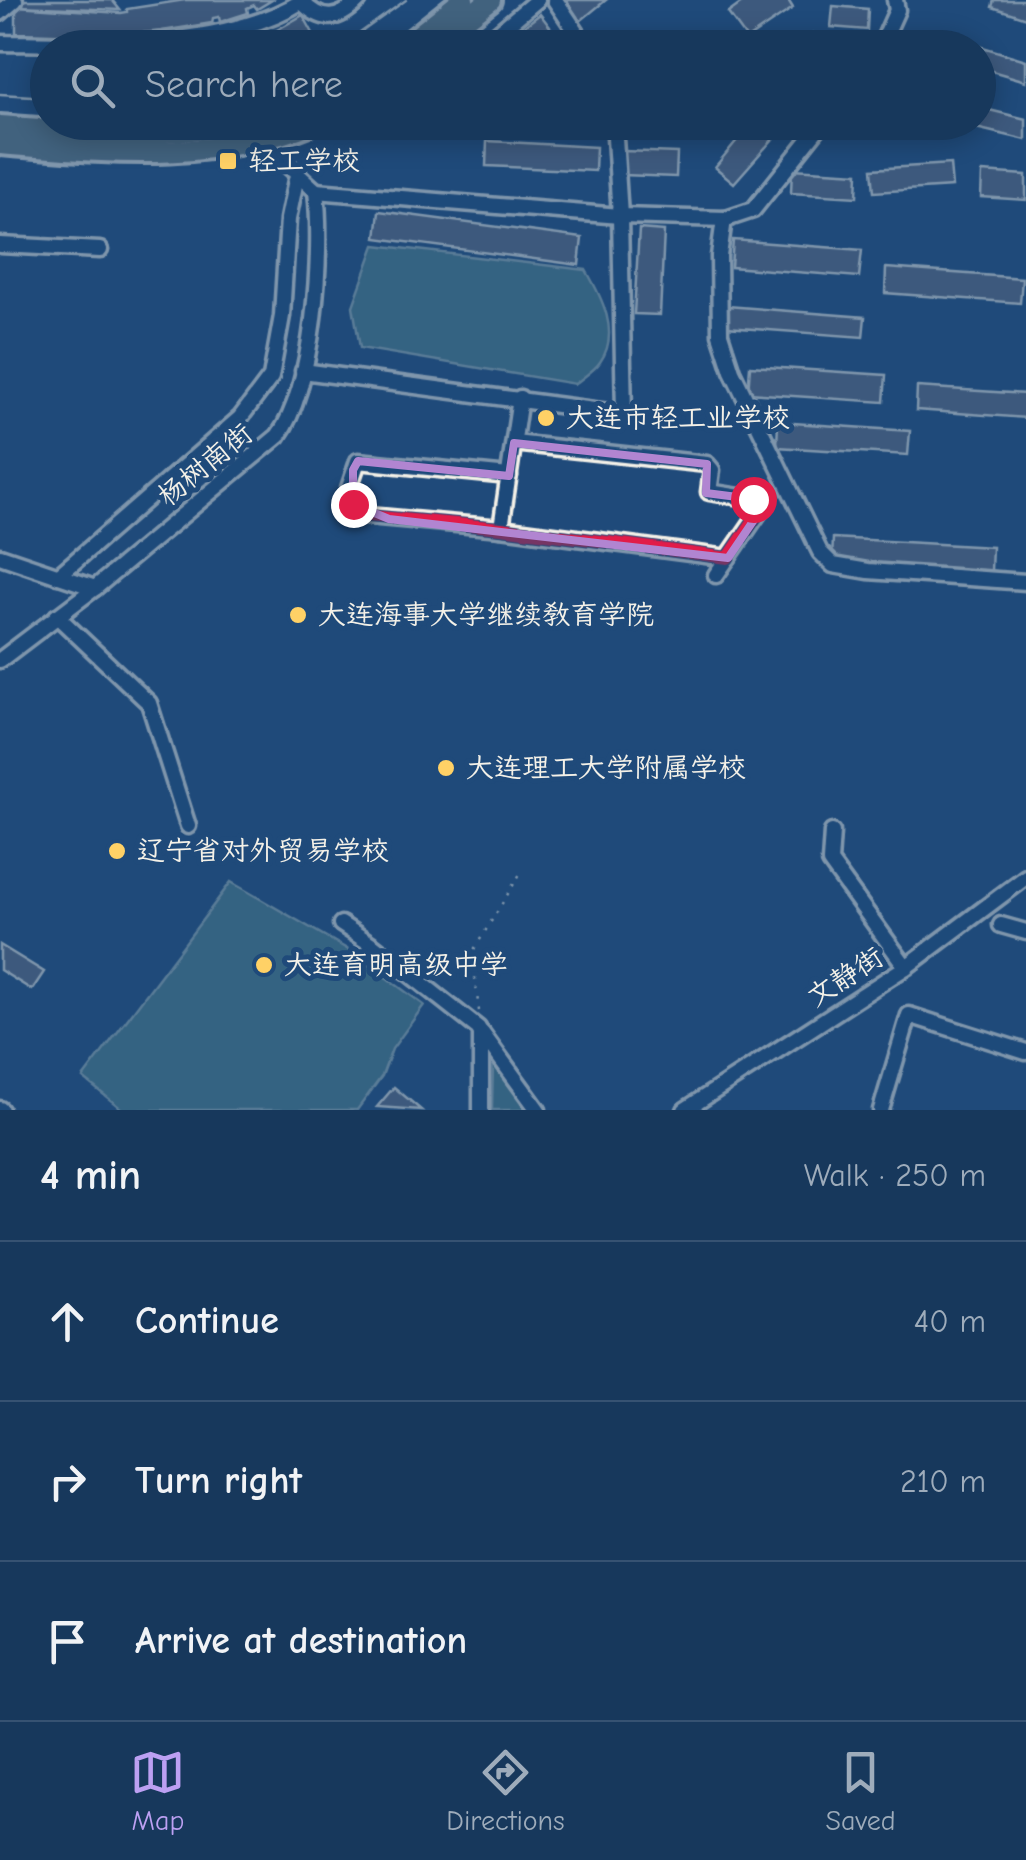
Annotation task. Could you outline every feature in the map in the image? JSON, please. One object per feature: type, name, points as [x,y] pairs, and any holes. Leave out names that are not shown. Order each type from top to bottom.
[{"type":"highway","points":[[426,30],[463,0]]},
{"type":"highway","points":[[452,30],[490,0]]},
{"type":"highway","points":[[0,126],[30,128]]},
{"type":"highway","points":[[0,144],[161,153],[260,140]]},
{"type":"street","points":[[0,13],[15,0]]},
{"type":"street","points":[[211,30],[256,22],[303,1],[314,14],[325,18],[349,10],[359,0]]},
{"type":"street","points":[[501,30],[537,0]]},
{"type":"street","points":[[555,0],[575,30]]},
{"type":"street","points":[[888,30],[896,10],[895,0]]},
{"type":"street","points":[[0,43],[30,43]]},
{"type":"street","points":[[260,140],[316,191],[620,216],[724,219],[753,210],[809,140]]},
{"type":"street","points":[[303,371],[624,414],[615,140]]},
{"type":"street","points":[[58,576],[228,430],[271,377],[282,316],[288,219],[296,180]]},
{"type":"street","name":"杨树南街","points":[[0,660],[278,436],[292,413],[317,289],[316,191]]},
{"type":"street","points":[[724,219],[718,298],[720,334],[732,371],[820,552],[833,565],[1026,582]]},
{"type":"street","points":[[0,245],[100,250]]},
{"type":"street","points":[[501,528],[520,398]]},
{"type":"street","points":[[514,443],[707,464],[712,470],[709,492],[753,499],[762,508],[716,574]]},
{"type":"street","points":[[509,476],[358,460],[350,488],[353,504],[368,516],[501,528],[728,558]]},
{"type":"street","points":[[0,556],[94,588]]},
{"type":"street","points":[[57,616],[149,703],[188,826]]},
{"type":"street","points":[[832,832],[830,862],[906,967]]},
{"type":"street","name":"文静街","points":[[686,1110],[906,967],[1026,877]]},
{"type":"street","points":[[341,924],[481,1032],[538,1110]]},
{"type":"street","points":[[1001,925],[1026,932]]},
{"type":"street","points":[[880,1110],[909,1015],[1026,1052]]},
{"type":"street","points":[[481,1032],[481,1110]]},
{"type":"path","points":[[481,1032],[472,953],[524,869]]},
{"type":"highlighted area","points":[[514,443],[707,464],[706,493],[753,499],[762,508],[728,558],[389,519],[353,504],[353,470],[358,461],[509,476]]},
{"type":"green space","points":[[375,245],[586,270],[609,327],[606,351],[598,365],[575,384],[360,348],[353,306]]},
{"type":"green space","name":"大连育明高级中学","points":[[231,882],[347,949],[424,1005],[392,1049],[382,1076],[357,1110],[123,1110],[83,1078]]},
{"type":"green space","points":[[493,1063],[497,1063],[534,1110],[492,1110]]},
{"type":"building","points":[[22,0],[112,0],[120,10],[16,6]]},
{"type":"building","points":[[185,0],[272,0],[220,22],[219,17],[213,18],[212,23],[168,30],[16,33],[16,6],[121,13]]},
{"type":"building","points":[[563,0],[606,0],[578,23]]},
{"type":"building","points":[[746,0],[788,0],[793,8],[760,30],[740,30],[728,13]]},
{"type":"building","points":[[994,0],[1026,0],[1026,18],[992,7]]},
{"type":"building","points":[[833,6],[868,9],[867,30],[831,27]]},
{"type":"building","points":[[540,14],[552,30],[519,30]]},
{"type":"building","points":[[303,15],[311,30],[277,30]]},
{"type":"building","points":[[996,51],[1026,60],[1026,81],[996,72]]},
{"type":"building","points":[[996,112],[1026,119],[1026,140],[996,133]]},
{"type":"building","points":[[737,140],[772,140],[734,183],[715,167]]},
{"type":"building","points":[[487,141],[596,147],[595,171],[486,166]]},
{"type":"building","points":[[623,151],[677,153],[676,177],[622,175]]},
{"type":"building","points":[[950,164],[952,187],[874,192],[872,169]]},
{"type":"building","points":[[792,169],[858,173],[857,197],[791,193]]},
{"type":"building","points":[[982,172],[1026,175],[1026,200],[981,197]]},
{"type":"building","points":[[379,211],[582,238],[579,265],[376,238]]},
{"type":"building","points":[[639,229],[664,231],[660,315],[634,314]]},
{"type":"building","points":[[733,240],[862,250],[859,277],[731,267]]},
{"type":"building","points":[[886,268],[1022,278],[1020,303],[885,293]]},
{"type":"building","points":[[727,306],[865,317],[863,337],[726,327]]},
{"type":"building","points":[[750,366],[886,375],[884,402],[748,393]]},
{"type":"building","points":[[917,387],[1026,394],[1026,418],[916,410]]},
{"type":"building","points":[[778,422],[910,431],[908,455],[777,447]]},
{"type":"building","points":[[833,538],[992,547],[991,571],[832,561]]},
{"type":"building","points":[[0,945],[44,972],[32,990],[0,970]]},
{"type":"building","points":[[394,1087],[421,1110],[377,1107]]},
{"type":"tram line","points":[[364,30],[406,0]]},
{"type":"tram line","points":[[0,94],[30,96]]},
{"type":"place","name":"轻工学校","points":[[228,161]]},
{"type":"place","name":"大连市轻工业学校","points":[[546,418]]},
{"type":"place","name":"大连海事大学继续教育学院","points":[[298,615]]},
{"type":"place","name":"大连理工大学附属学校","points":[[446,768]]},
{"type":"place","name":"辽宁省对外贸易学校","points":[[117,851]]},
{"type":"place","name":"大连育明高级中学","points":[[264,965]]},
{"type":"route","points":[[353,504],[368,516],[501,528],[728,558],[762,508],[753,499]]}]
